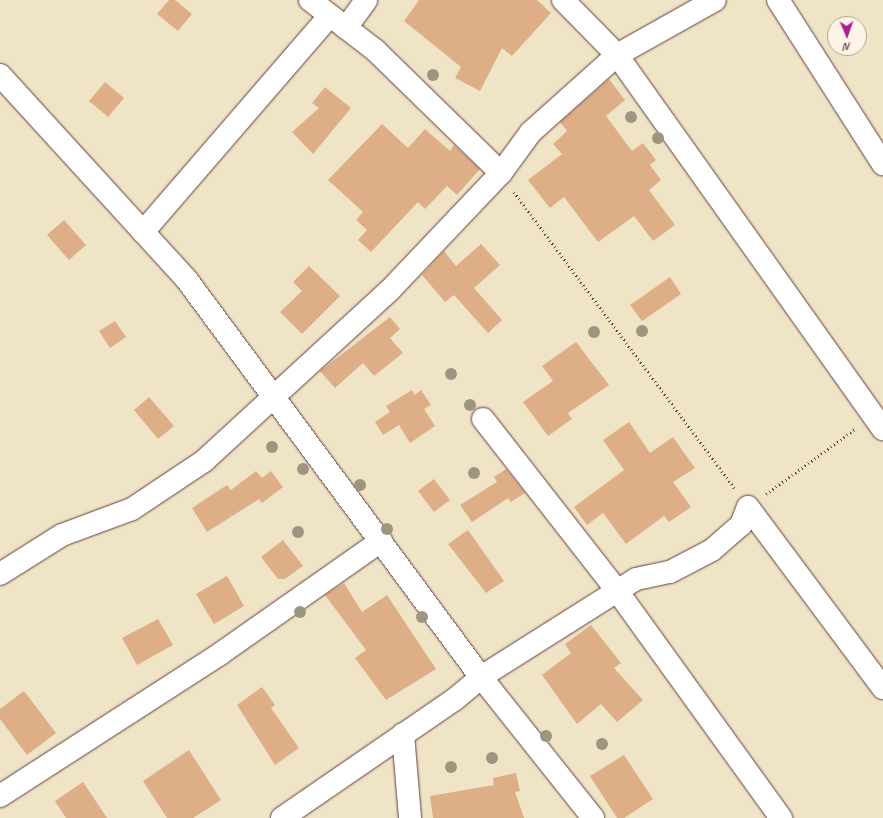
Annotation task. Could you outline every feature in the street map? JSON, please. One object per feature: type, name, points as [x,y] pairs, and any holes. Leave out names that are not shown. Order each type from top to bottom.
[{"type":"street","points":[[310,0],[375,50],[501,174]]},
{"type":"street","points":[[143,232],[338,22],[366,0]]},
{"type":"street","points":[[563,0],[617,55],[880,418]]},
{"type":"street","points":[[0,574],[46,544],[132,509],[204,461],[277,397],[389,291],[501,174],[531,132],[617,55],[716,0]]},
{"type":"street","points":[[778,0],[883,164]]},
{"type":"street","points":[[0,75],[187,280],[277,397],[481,677],[593,818]]},
{"type":"street","points":[[483,419],[618,592],[780,818]]},
{"type":"street","points":[[282,818],[454,700],[481,677],[618,592],[636,579],[670,572],[712,550],[740,525],[748,507],[883,688]]},
{"type":"street","points":[[0,796],[220,654],[381,541]]},
{"type":"street","points":[[403,734],[410,818]]},
{"type":"path","points":[[501,174],[748,507],[880,418]]},
{"type":"building","points":[[169,0],[175,0],[192,14],[178,31],[157,14]]},
{"type":"building","points":[[419,0],[537,0],[551,13],[512,56],[502,48],[480,91],[455,78],[461,67],[404,21]]},
{"type":"building","points":[[609,79],[625,100],[606,116],[632,151],[643,143],[656,160],[650,165],[661,180],[649,190],[675,225],[653,241],[634,216],[598,242],[564,197],[550,208],[528,180],[562,154],[553,144],[567,131],[560,122]]},
{"type":"building","points":[[105,82],[124,98],[108,117],[89,101]]},
{"type":"building","points":[[325,87],[351,108],[313,154],[292,132],[319,108],[312,103]]},
{"type":"building","points":[[382,124],[408,148],[425,129],[450,151],[454,145],[480,169],[457,195],[447,186],[425,209],[418,202],[371,252],[358,240],[367,230],[356,220],[363,212],[328,180]]},
{"type":"building","points":[[64,220],[86,245],[69,260],[47,235]]},
{"type":"building","points":[[481,244],[500,265],[474,288],[502,320],[488,333],[454,295],[445,302],[422,275],[444,251],[456,266]]},
{"type":"building","points":[[309,266],[340,296],[302,334],[280,312],[302,291],[293,282]]},
{"type":"building","points":[[670,277],[681,294],[642,321],[630,305]]},
{"type":"building","points":[[390,317],[400,329],[390,338],[403,353],[374,376],[363,363],[335,388],[320,371]]},
{"type":"building","points":[[115,321],[126,337],[110,348],[99,331]]},
{"type":"building","points":[[576,342],[609,385],[568,413],[572,419],[548,436],[523,402],[553,381],[542,366]]},
{"type":"building","points":[[412,390],[415,395],[421,390],[431,405],[424,409],[435,426],[410,443],[399,425],[383,435],[375,422],[390,412],[386,406]]},
{"type":"building","points":[[149,397],[174,426],[158,439],[134,410]]},
{"type":"building","points":[[629,422],[650,453],[673,437],[695,468],[673,482],[691,507],[669,522],[664,516],[626,544],[603,513],[587,525],[574,507],[624,470],[603,440]]},
{"type":"building","points":[[506,469],[525,493],[511,502],[508,498],[472,522],[460,505],[497,482],[494,477]]},
{"type":"building","points":[[256,471],[262,478],[271,471],[283,487],[262,503],[259,499],[207,532],[192,508],[227,485],[231,490]]},
{"type":"building","points":[[434,479],[450,500],[434,512],[418,491]]},
{"type":"building","points":[[468,530],[504,581],[486,593],[448,544]]},
{"type":"building","points":[[283,540],[303,566],[285,579],[278,579],[261,557]]},
{"type":"building","points":[[227,576],[244,606],[214,624],[196,594]]},
{"type":"building","points":[[344,583],[362,612],[387,595],[436,669],[386,700],[355,658],[366,650],[325,595]]},
{"type":"building","points":[[158,619],[173,645],[137,665],[122,638]]},
{"type":"building","points":[[591,625],[621,663],[614,668],[643,700],[617,722],[601,704],[577,724],[542,675],[571,653],[565,644]]},
{"type":"building","points":[[262,687],[275,705],[271,708],[299,748],[275,765],[237,705]]},
{"type":"building","points":[[24,691],[56,733],[27,755],[0,719],[0,709]]},
{"type":"building","points":[[189,750],[221,800],[193,818],[167,818],[143,781]]},
{"type":"building","points":[[624,755],[653,799],[624,818],[617,818],[590,776]]},
{"type":"building","points":[[516,773],[520,791],[515,792],[524,818],[433,818],[430,796],[494,785],[493,778]]},
{"type":"building","points":[[83,782],[107,818],[66,818],[55,801]]}]
